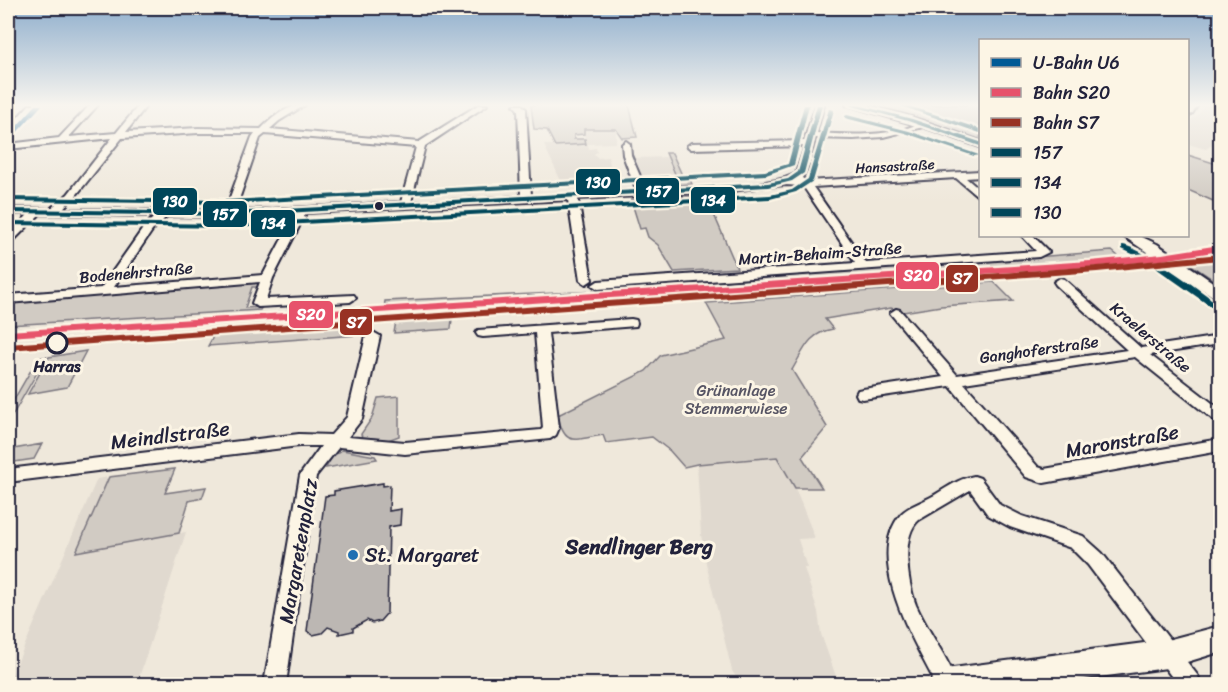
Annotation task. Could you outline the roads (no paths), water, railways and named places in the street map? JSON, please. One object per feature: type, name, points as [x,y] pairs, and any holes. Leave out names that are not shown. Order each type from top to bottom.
[{"type":"main road","points":[[1132,237],[1152,247]]},
{"type":"main road","points":[[1140,237],[1221,294]]},
{"type":"main road","points":[[946,684],[1167,654],[1221,639]]},
{"type":"street","points":[[61,141],[64,137]]},
{"type":"street","points":[[8,146],[96,137]]},
{"type":"street","points":[[53,211],[71,196],[116,137]]},
{"type":"street","points":[[229,214],[256,137]]},
{"type":"street","points":[[333,137],[421,145],[433,137]]},
{"type":"street","points":[[523,137],[526,200]]},
{"type":"street","points":[[691,146],[828,137]]},
{"type":"street","points":[[961,137],[979,144]]},
{"type":"street","points":[[810,139],[801,179],[863,266]]},
{"type":"street","points":[[626,144],[627,154],[642,193]]},
{"type":"street","points":[[405,206],[421,145]]},
{"type":"street","name":"Hansastraße","points":[[8,211],[229,214],[642,193],[754,186],[801,179],[848,182],[979,174]]},
{"type":"street","points":[[959,176],[979,193]]},
{"type":"street","points":[[573,197],[586,280]]},
{"type":"street","points":[[8,240],[38,210]]},
{"type":"street","points":[[302,211],[267,278],[258,303],[350,298]]},
{"type":"street","points":[[105,291],[148,229],[164,213]]},
{"type":"street","name":"Martin-Behaim-Straße","points":[[598,285],[1043,252],[1028,237]]},
{"type":"street","name":"Bodenehrstraße","points":[[8,299],[267,278]]},
{"type":"street","name":"Kraelerstraße","points":[[1060,282],[1139,353],[1221,417]]},
{"type":"street","points":[[896,313],[952,380]]},
{"type":"street","points":[[483,333],[631,323]]},
{"type":"street","points":[[338,440],[384,448],[459,444],[541,435],[549,432],[551,428],[541,329]]},
{"type":"street","name":"Margaretenplatz","points":[[275,684],[308,475],[354,419],[373,336]]},
{"type":"street","name":"Ganghoferstraße","points":[[863,394],[1221,340]]},
{"type":"street","name":"Maronstraße","points":[[952,380],[1032,472],[1044,476],[1221,445]]},
{"type":"street","name":"Meindlstraße","points":[[8,476],[299,440],[338,440]]},
{"type":"street","points":[[946,684],[903,595],[900,564],[901,533],[912,515],[945,498],[960,485],[974,483],[994,510],[1016,522],[1077,542],[1095,559],[1190,684]]},
{"type":"rail line","name":"S20","points":[[8,334],[1090,264],[1162,257],[1220,248]]},
{"type":"rail line","name":"S7","points":[[8,347],[1097,269],[1220,257]]},
{"type":"place","name":"Harras","points":[[57,343]]},
{"type":"place","name":"St. Margaret","points":[[353,555]]},
{"type":"district","name":"Sendlinger Berg","points":[[639,547]]},
{"type":"park label","name":"Grünanlage Stemmerwiese","points":[[736,399]]}]
